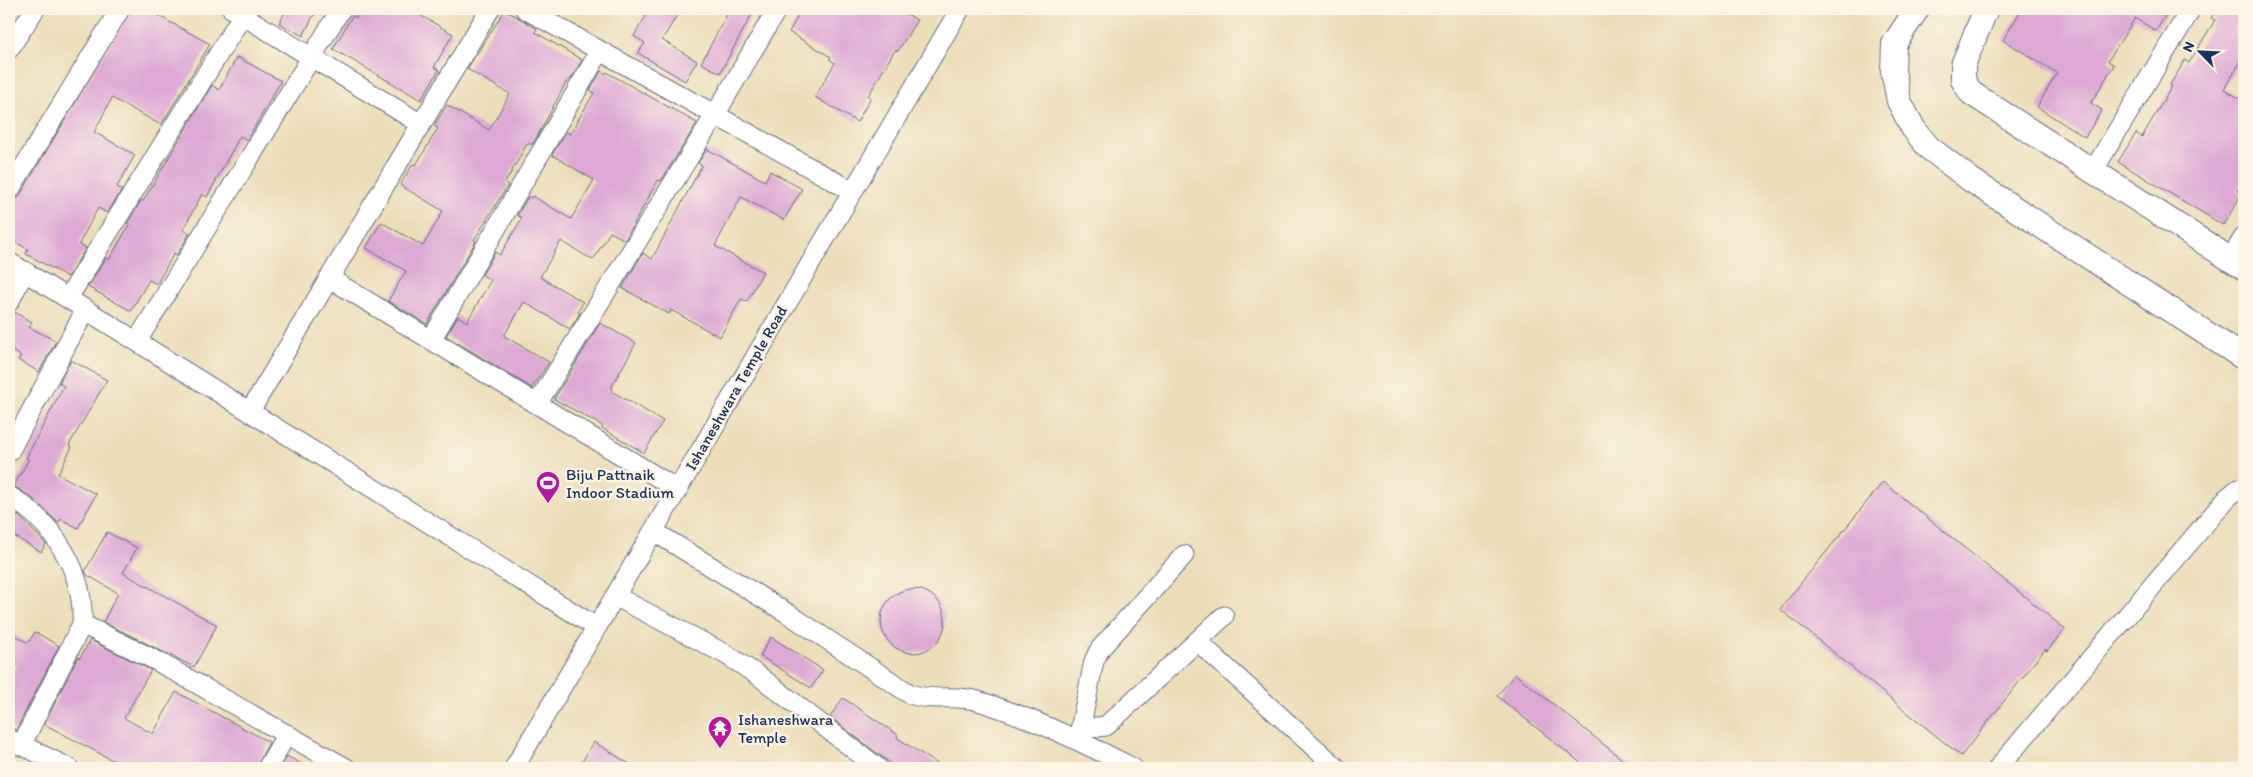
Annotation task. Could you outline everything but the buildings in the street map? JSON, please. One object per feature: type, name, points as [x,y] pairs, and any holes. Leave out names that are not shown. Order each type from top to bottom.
[{"type":"street","points":[[9,49],[34,9]]},
{"type":"street","points":[[9,191],[120,9]]},
{"type":"street","points":[[137,341],[341,9]]},
{"type":"street","points":[[250,411],[490,9]]},
{"type":"street","points":[[524,9],[852,191]]},
{"type":"street","points":[[537,404],[715,115],[777,9]]},
{"type":"street","name":"Ishaneshwara Temple Road","points":[[514,768],[960,9]]},
{"type":"street","points":[[1917,9],[1894,44],[1893,71],[1899,101],[1913,128],[1928,147],[1971,180],[2244,358]]},
{"type":"street","points":[[1986,9],[1963,65],[1962,80],[1971,93],[2237,263],[2244,237]]},
{"type":"street","points":[[2093,171],[2191,9]]},
{"type":"street","points":[[68,298],[237,12],[421,124]]},
{"type":"street","points":[[431,340],[600,51]]},
{"type":"street","points":[[9,302],[17,266],[596,627]]},
{"type":"street","points":[[329,278],[677,489]]},
{"type":"street","points":[[9,452],[86,309]]},
{"type":"street","points":[[1998,768],[2227,498],[2239,488],[2244,488]]},
{"type":"street","points":[[9,496],[30,509],[50,529],[61,546],[79,587],[83,606],[82,624],[15,742],[70,768]]},
{"type":"street","points":[[653,531],[787,613],[910,694],[921,698],[955,696],[977,700],[1079,735],[1133,768]]},
{"type":"street","points":[[1079,735],[1094,661],[1100,649],[1184,555]]},
{"type":"street","points":[[615,596],[727,655],[759,676],[878,768]]},
{"type":"street","points":[[1079,735],[1106,726],[1224,616]]},
{"type":"street","points":[[82,624],[155,660],[346,768]]},
{"type":"street","points":[[1197,641],[1337,768]]},
{"type":"street","points":[[267,768],[287,734]]},
{"type":"place","name":"Biju Pattnaik Indoor Stadium","points":[[548,504]]},
{"type":"place","name":"Ishaneshwara Temple","points":[[720,749]]}]
